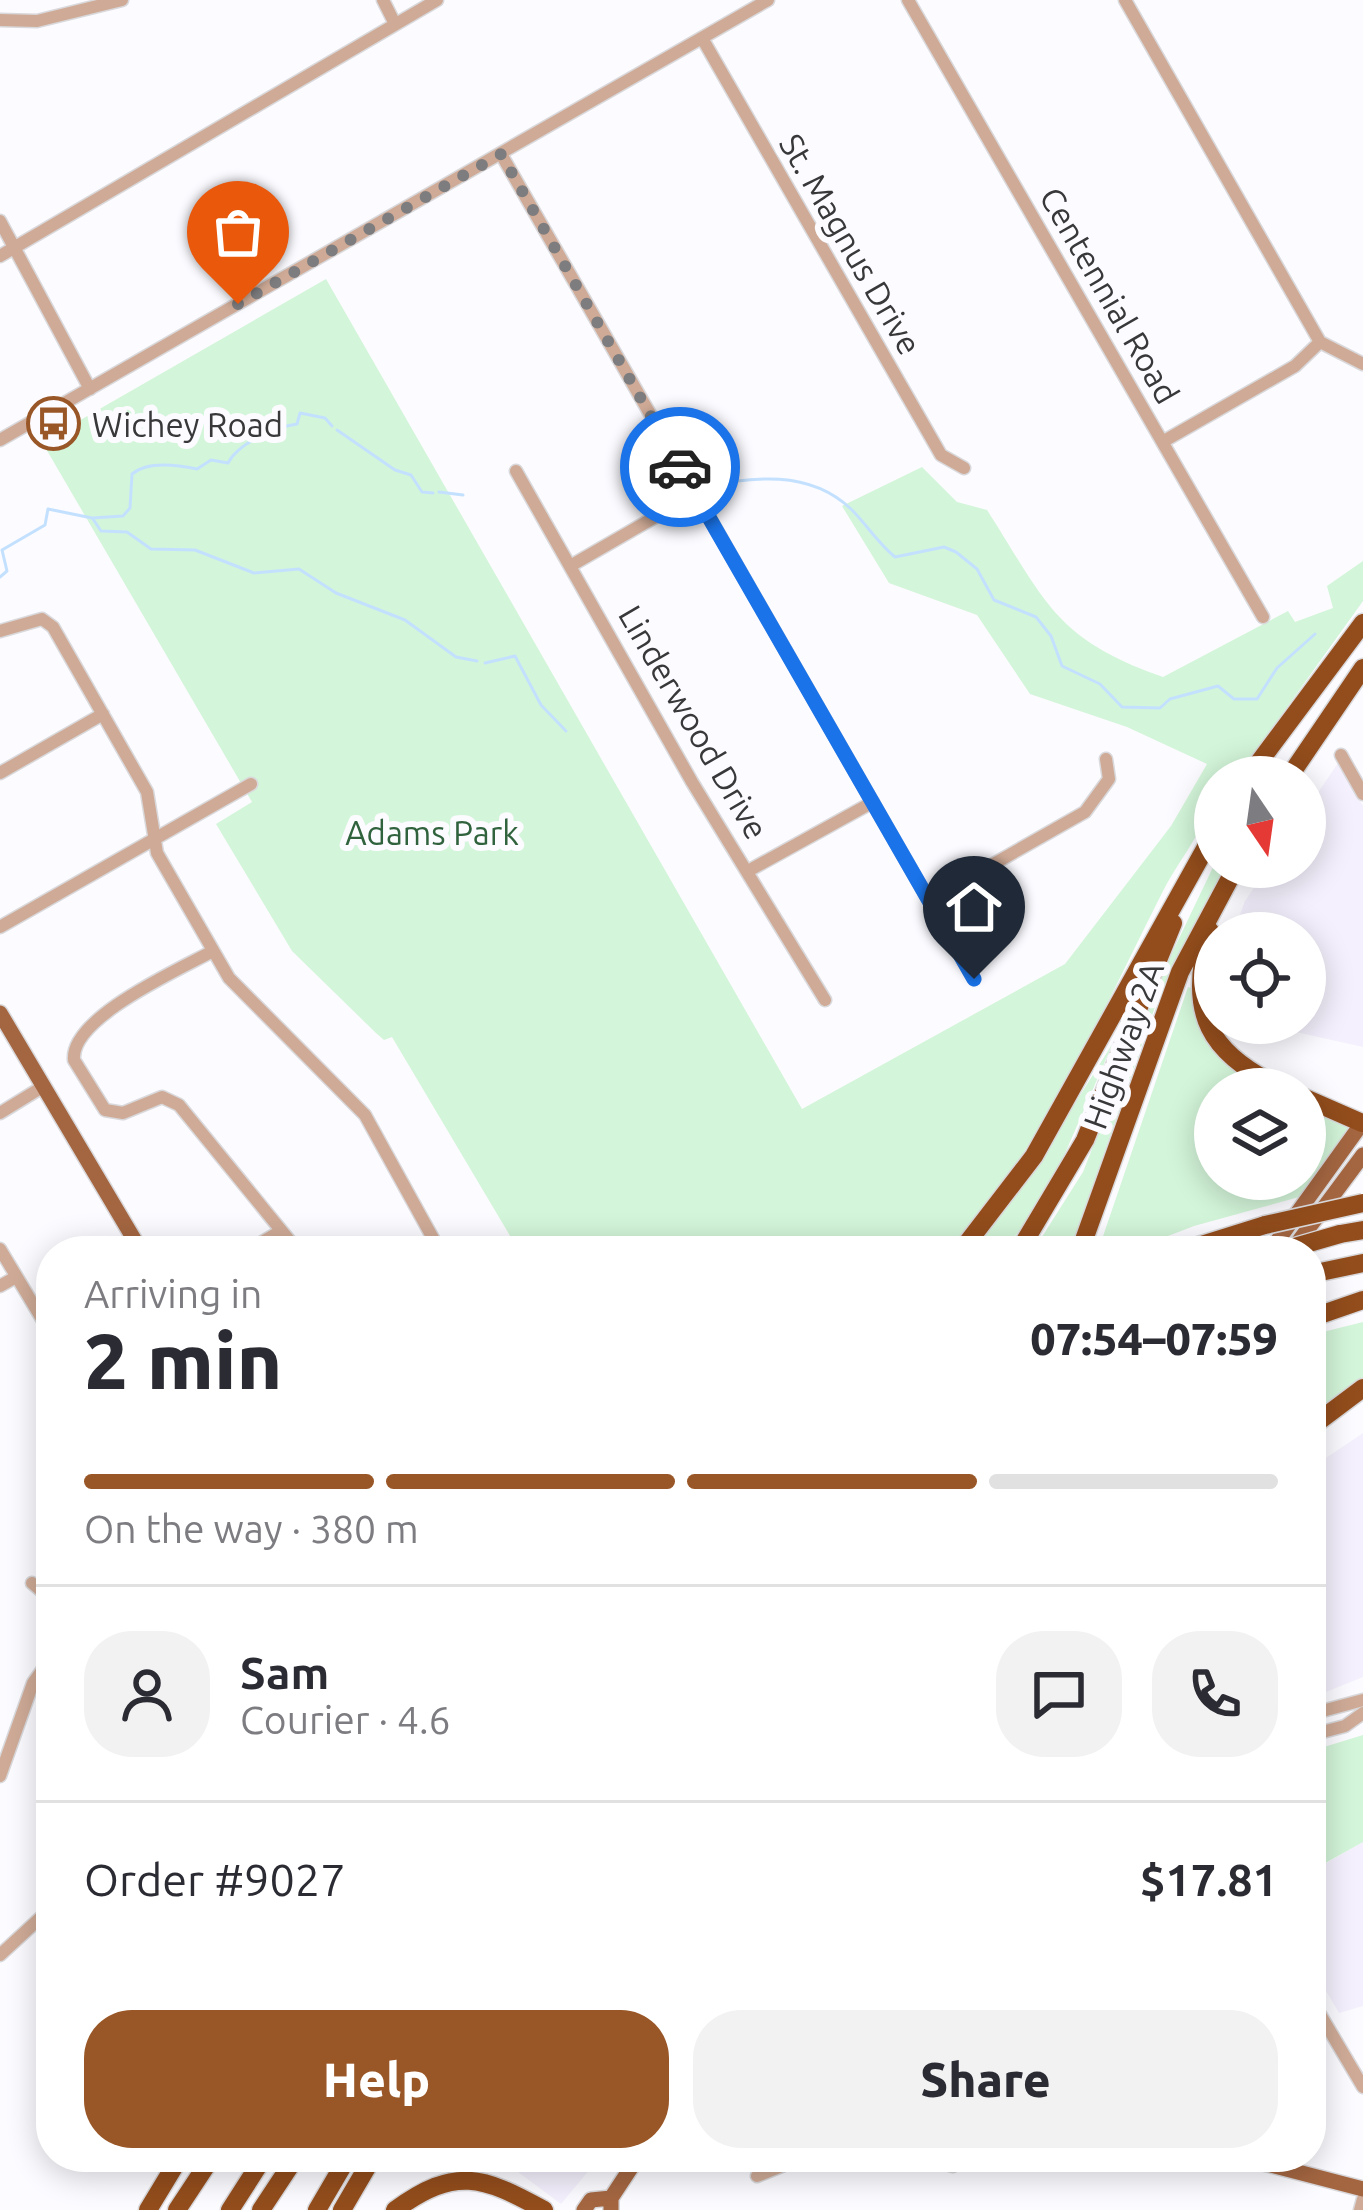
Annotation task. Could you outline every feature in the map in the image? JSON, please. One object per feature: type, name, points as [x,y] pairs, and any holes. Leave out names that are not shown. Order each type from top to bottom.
[{"type":"highway","points":[[1264,756],[1363,623]]},
{"type":"highway","points":[[1303,756],[1363,668]]},
{"type":"highway","points":[[973,1236],[1034,1156],[1194,872]]},
{"type":"highway","points":[[1027,1236],[1085,1140],[1194,876]]},
{"type":"highway","name":"Highway 2A","points":[[1085,1236],[1173,991],[1225,888]]},
{"type":"highway","points":[[1228,888],[1203,956],[1203,1020],[1222,1048],[1245,1068]]},
{"type":"highway","points":[[1326,1107],[1363,1123]]},
{"type":"highway","points":[[1231,1236],[1363,1203]]},
{"type":"highway","points":[[1326,1238],[1363,1230]]},
{"type":"highway","points":[[1326,1271],[1363,1263]]},
{"type":"highway","points":[[1326,1303],[1363,1296]]},
{"type":"highway","points":[[1326,1312],[1363,1296]]},
{"type":"highway","points":[[1326,1416],[1363,1388]]},
{"type":"highway","points":[[148,2210],[171,2172]]},
{"type":"highway","points":[[177,2210],[202,2172]]},
{"type":"highway","points":[[230,2210],[254,2172]]},
{"type":"highway","points":[[261,2210],[286,2172]]},
{"type":"highway","points":[[317,2210],[339,2172]]},
{"type":"highway","points":[[342,2210],[364,2172]]},
{"type":"highway","points":[[395,2210],[427,2187],[461,2178],[485,2181],[544,2210]]},
{"type":"main road","points":[[0,1012],[132,1236]]},
{"type":"main road","points":[[1281,1236],[1363,1123]]},
{"type":"main road","points":[[1303,1236],[1363,1155]]},
{"type":"main road","points":[[584,2210],[591,2200],[611,2204],[629,2172]]},
{"type":"main road","points":[[1298,2172],[1363,2189]]},
{"type":"street","points":[[0,20],[37,22],[122,0]]},
{"type":"street","points":[[383,0],[395,24]]},
{"type":"street","points":[[0,256],[437,0]]},
{"type":"street","points":[[0,440],[768,0]]},
{"type":"street","name":"Centennial Road","points":[[908,0],[1263,617]]},
{"type":"street","points":[[1125,0],[1320,342],[1359,363],[1363,377]]},
{"type":"street","name":"St. Magnus Drive","points":[[702,38],[941,455],[964,468]]},
{"type":"street","points":[[501,154],[974,979]]},
{"type":"street","points":[[0,221],[90,388]]},
{"type":"street","points":[[1163,441],[1294,366],[1317,351],[1320,342]]},
{"type":"street","name":"Linderwood Drive","points":[[516,471],[825,1000]]},
{"type":"street","points":[[572,565],[695,494]]},
{"type":"street","points":[[0,631],[42,619],[53,627],[147,791],[154,838],[232,983],[365,1115],[432,1236]]},
{"type":"street","points":[[0,773],[103,714]]},
{"type":"street","points":[[1341,755],[1363,794]]},
{"type":"street","points":[[931,899],[1084,812],[1108,779],[1106,759]]},
{"type":"street","points":[[0,927],[251,784]]},
{"type":"street","points":[[748,871],[873,802]]},
{"type":"street","points":[[213,951],[136,993],[81,1033],[74,1060],[105,1110],[123,1113],[162,1097],[178,1105],[285,1236]]},
{"type":"street","points":[[0,1113],[44,1087]]},
{"type":"street","points":[[272,1236],[281,1231]]},
{"type":"street","points":[[0,1249],[36,1309]]},
{"type":"street","points":[[0,1286],[16,1276]]},
{"type":"street","points":[[32,1583],[36,1586]]},
{"type":"street","points":[[0,1776],[4,1752],[36,1680]]},
{"type":"street","points":[[1326,1710],[1363,1700]]},
{"type":"street","points":[[1326,1732],[1363,1713]]},
{"type":"street","points":[[0,1955],[36,1922]]},
{"type":"street","points":[[1326,2023],[1362,2082]]},
{"type":"street","points":[[757,2176],[767,2172]]},
{"type":"street","points":[[1360,2210],[1363,2199]]},
{"type":"shaded area","points":[[1338,763],[1363,806],[1363,1047],[1326,1039],[1326,912],[1241,912],[1254,888],[1326,888],[1326,781]]},
{"type":"shaded area","points":[[1363,1433],[1363,1677],[1326,1692],[1326,1458]]},
{"type":"shaded area","points":[[1363,1842],[1363,2006],[1339,2013],[1326,1991],[1326,1863]]},
{"type":"shaded area","points":[[518,2172],[588,2172],[561,2204]]},
{"type":"green space","name":"Adams Park","points":[[326,279],[802,1109],[1065,964],[1171,826],[1194,786],[1194,839],[1041,1125],[960,1236],[510,1236],[392,1037],[384,1040],[292,951],[216,824],[252,802],[42,442]]},
{"type":"green space","name":"Adams Park","points":[[922,467],[957,502],[987,510],[1040,593],[1075,632],[1127,663],[1163,677],[1288,611],[1295,622],[1333,608],[1327,586],[1363,561],[1363,601],[1252,756],[1194,758],[1127,727],[1030,694],[977,615],[889,583],[842,506]]},
{"type":"green space","points":[[1203,888],[1214,888],[1202,912],[1194,912],[1194,927],[1156,1004],[1075,1236],[1042,1236],[1083,1172],[1152,995]]},
{"type":"green space","points":[[1188,987],[1194,989],[1194,1044],[1213,1044],[1235,1068],[1194,1068],[1194,1200],[1288,1200],[1168,1236],[1103,1236]]},
{"type":"green space","points":[[1113,1043],[1053,1181],[1015,1236],[983,1236],[1036,1165]]},
{"type":"green space","points":[[1326,1116],[1349,1127],[1326,1159]]},
{"type":"green space","points":[[1363,1322],[1363,1380],[1326,1406],[1326,1331]]},
{"type":"green space","points":[[1363,1735],[1363,1842],[1326,1863],[1326,1746]]},
{"type":"waterway","points":[[0,577],[7,571],[2,550],[45,525],[48,509],[92,518],[123,516],[130,508],[132,474],[138,470],[163,465],[197,469],[211,460],[228,463],[249,442],[297,424],[300,413],[325,418],[332,426]]},
{"type":"waterway","points":[[337,430],[395,470],[411,475],[422,492],[433,493]]},
{"type":"waterway","points":[[700,487],[760,479],[798,482],[835,496],[895,557],[944,547],[956,552],[977,569],[994,600],[1036,617],[1051,636],[1062,666],[1100,684],[1122,707],[1160,708],[1170,699],[1218,686],[1234,699],[1257,699],[1277,668],[1315,634]]},
{"type":"waterway","points":[[439,492],[463,495]]},
{"type":"waterway","points":[[93,519],[101,531],[127,532],[151,549],[195,550],[254,573],[299,569],[336,593],[405,620],[456,657],[477,661]]},
{"type":"waterway","points":[[485,663],[515,656],[541,705],[566,731]]},
{"type":"way so far","points":[[238,304],[501,154],[680,467]]},
{"type":"place","name":"Wichey Road","points":[[53,424]]},
{"type":"route","points":[[680,467],[974,979]]}]
